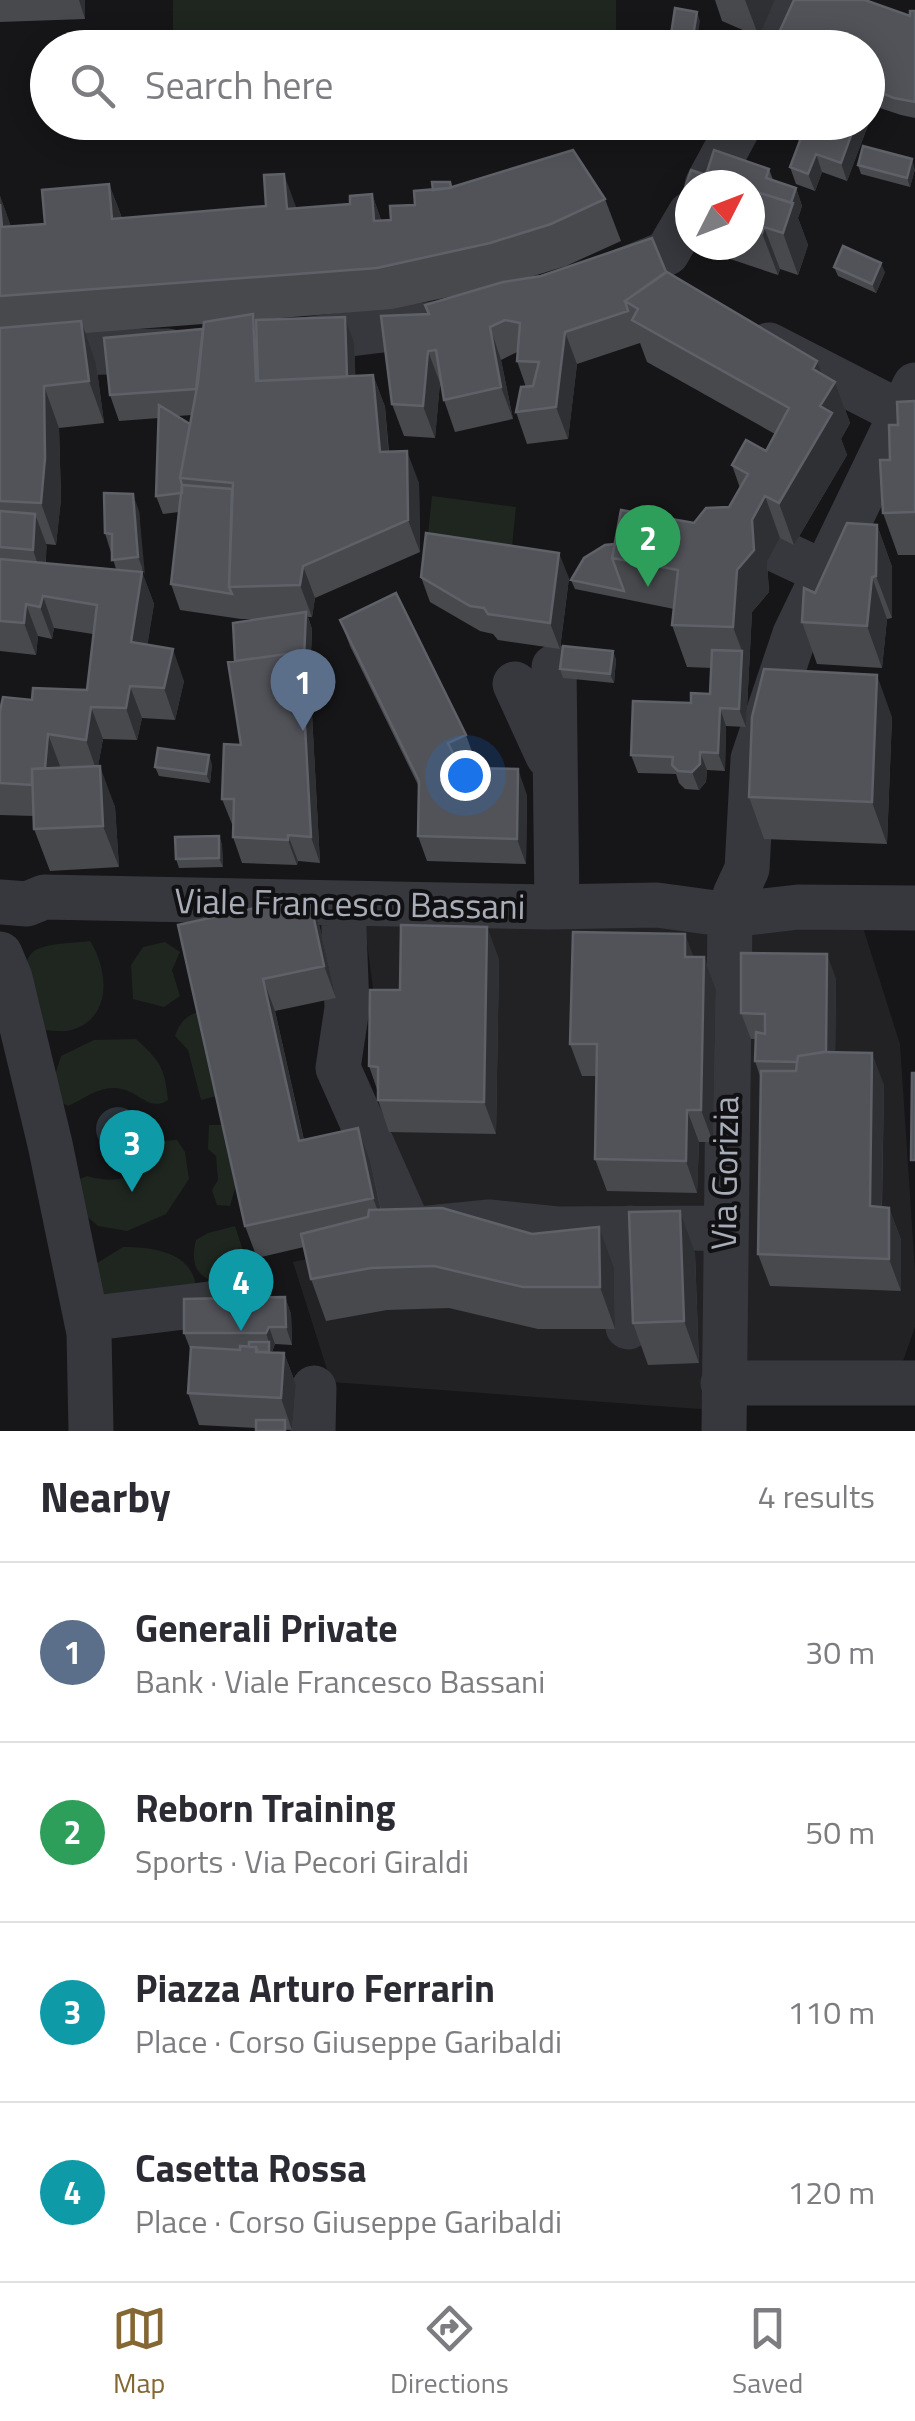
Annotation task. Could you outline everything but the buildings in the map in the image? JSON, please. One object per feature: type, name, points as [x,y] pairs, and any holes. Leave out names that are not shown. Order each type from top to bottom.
[{"type":"street","points":[[781,30],[793,0]]},
{"type":"street","points":[[715,170],[731,140]]},
{"type":"street","points":[[574,288],[666,253],[675,238]]},
{"type":"street","points":[[666,253],[691,293]]},
{"type":"street","points":[[0,354],[231,346],[362,335],[481,312]]},
{"type":"street","points":[[735,327],[911,404]]},
{"type":"street","name":"Via Gorizia","points":[[724,1431],[724,1228],[732,905],[747,869],[753,758],[794,634],[911,404]]},
{"type":"street","points":[[753,539],[823,572]]},
{"type":"street","points":[[534,676],[555,772],[558,907]]},
{"type":"street","points":[[18,895],[15,938],[1,956],[10,978],[50,1144],[86,1319],[91,1431]]},
{"type":"street","name":"Viale Francesco Bassani","points":[[18,895],[343,904],[915,908]]},
{"type":"street","points":[[343,904],[347,1008],[338,1068],[393,1234],[489,1222],[557,1229],[724,1228]]},
{"type":"street","points":[[628,1327],[630,1228]]},
{"type":"street","points":[[86,1319],[208,1304],[274,1305]]},
{"type":"street","points":[[723,1383],[915,1383]]},
{"type":"shaded area","points":[[173,0],[616,0],[616,30],[173,30]]},
{"type":"shaded area","points":[[432,496],[516,507],[512,547],[427,544]]},
{"type":"shaded area","points":[[852,893],[900,1044],[915,1271],[915,1327],[902,1364],[738,1365],[741,1412],[331,1382],[293,1262],[406,1239],[363,912]]},
{"type":"shaded area","points":[[90,941],[103,981],[99,1007],[82,1026],[67,1031],[42,1030],[26,973],[31,953],[46,946]]},
{"type":"shaded area","points":[[165,942],[180,952],[172,970],[180,996],[164,1007],[133,999],[131,965],[143,947]]},
{"type":"shaded area","points":[[202,1011],[221,1095],[201,1100],[188,1050],[175,1036],[185,1019]]},
{"type":"shaded area","points":[[136,1039],[160,1066],[168,1100],[155,1104],[123,1089],[108,1088],[68,1106],[57,1100],[54,1079],[61,1056],[94,1040]]},
{"type":"shaded area","points":[[118,1107],[134,1113],[140,1129],[134,1145],[118,1151],[102,1145],[96,1129],[102,1113]]},
{"type":"shaded area","points":[[209,1125],[227,1125],[239,1175],[230,1206],[217,1205],[212,1190],[218,1180],[216,1156],[208,1149]]},
{"type":"shaded area","points":[[177,1140],[185,1152],[189,1179],[166,1214],[127,1231],[98,1226],[81,1211],[80,1179],[87,1176],[112,1180],[131,1175],[161,1141]]},
{"type":"shaded area","points":[[235,1226],[246,1260],[259,1262],[264,1282],[213,1281],[197,1268],[196,1240]]},
{"type":"shaded area","points":[[123,1247],[162,1251],[183,1262],[195,1281],[196,1295],[104,1308],[94,1265]]},
{"type":"place","name":"Reborn Training","points":[[648,587]]},
{"type":"place","name":"Generali Private","points":[[303,731]]},
{"type":"place","name":"Piazza Arturo Ferrarin","points":[[132,1192]]},
{"type":"place","name":"Casetta Rossa","points":[[241,1331]]}]
